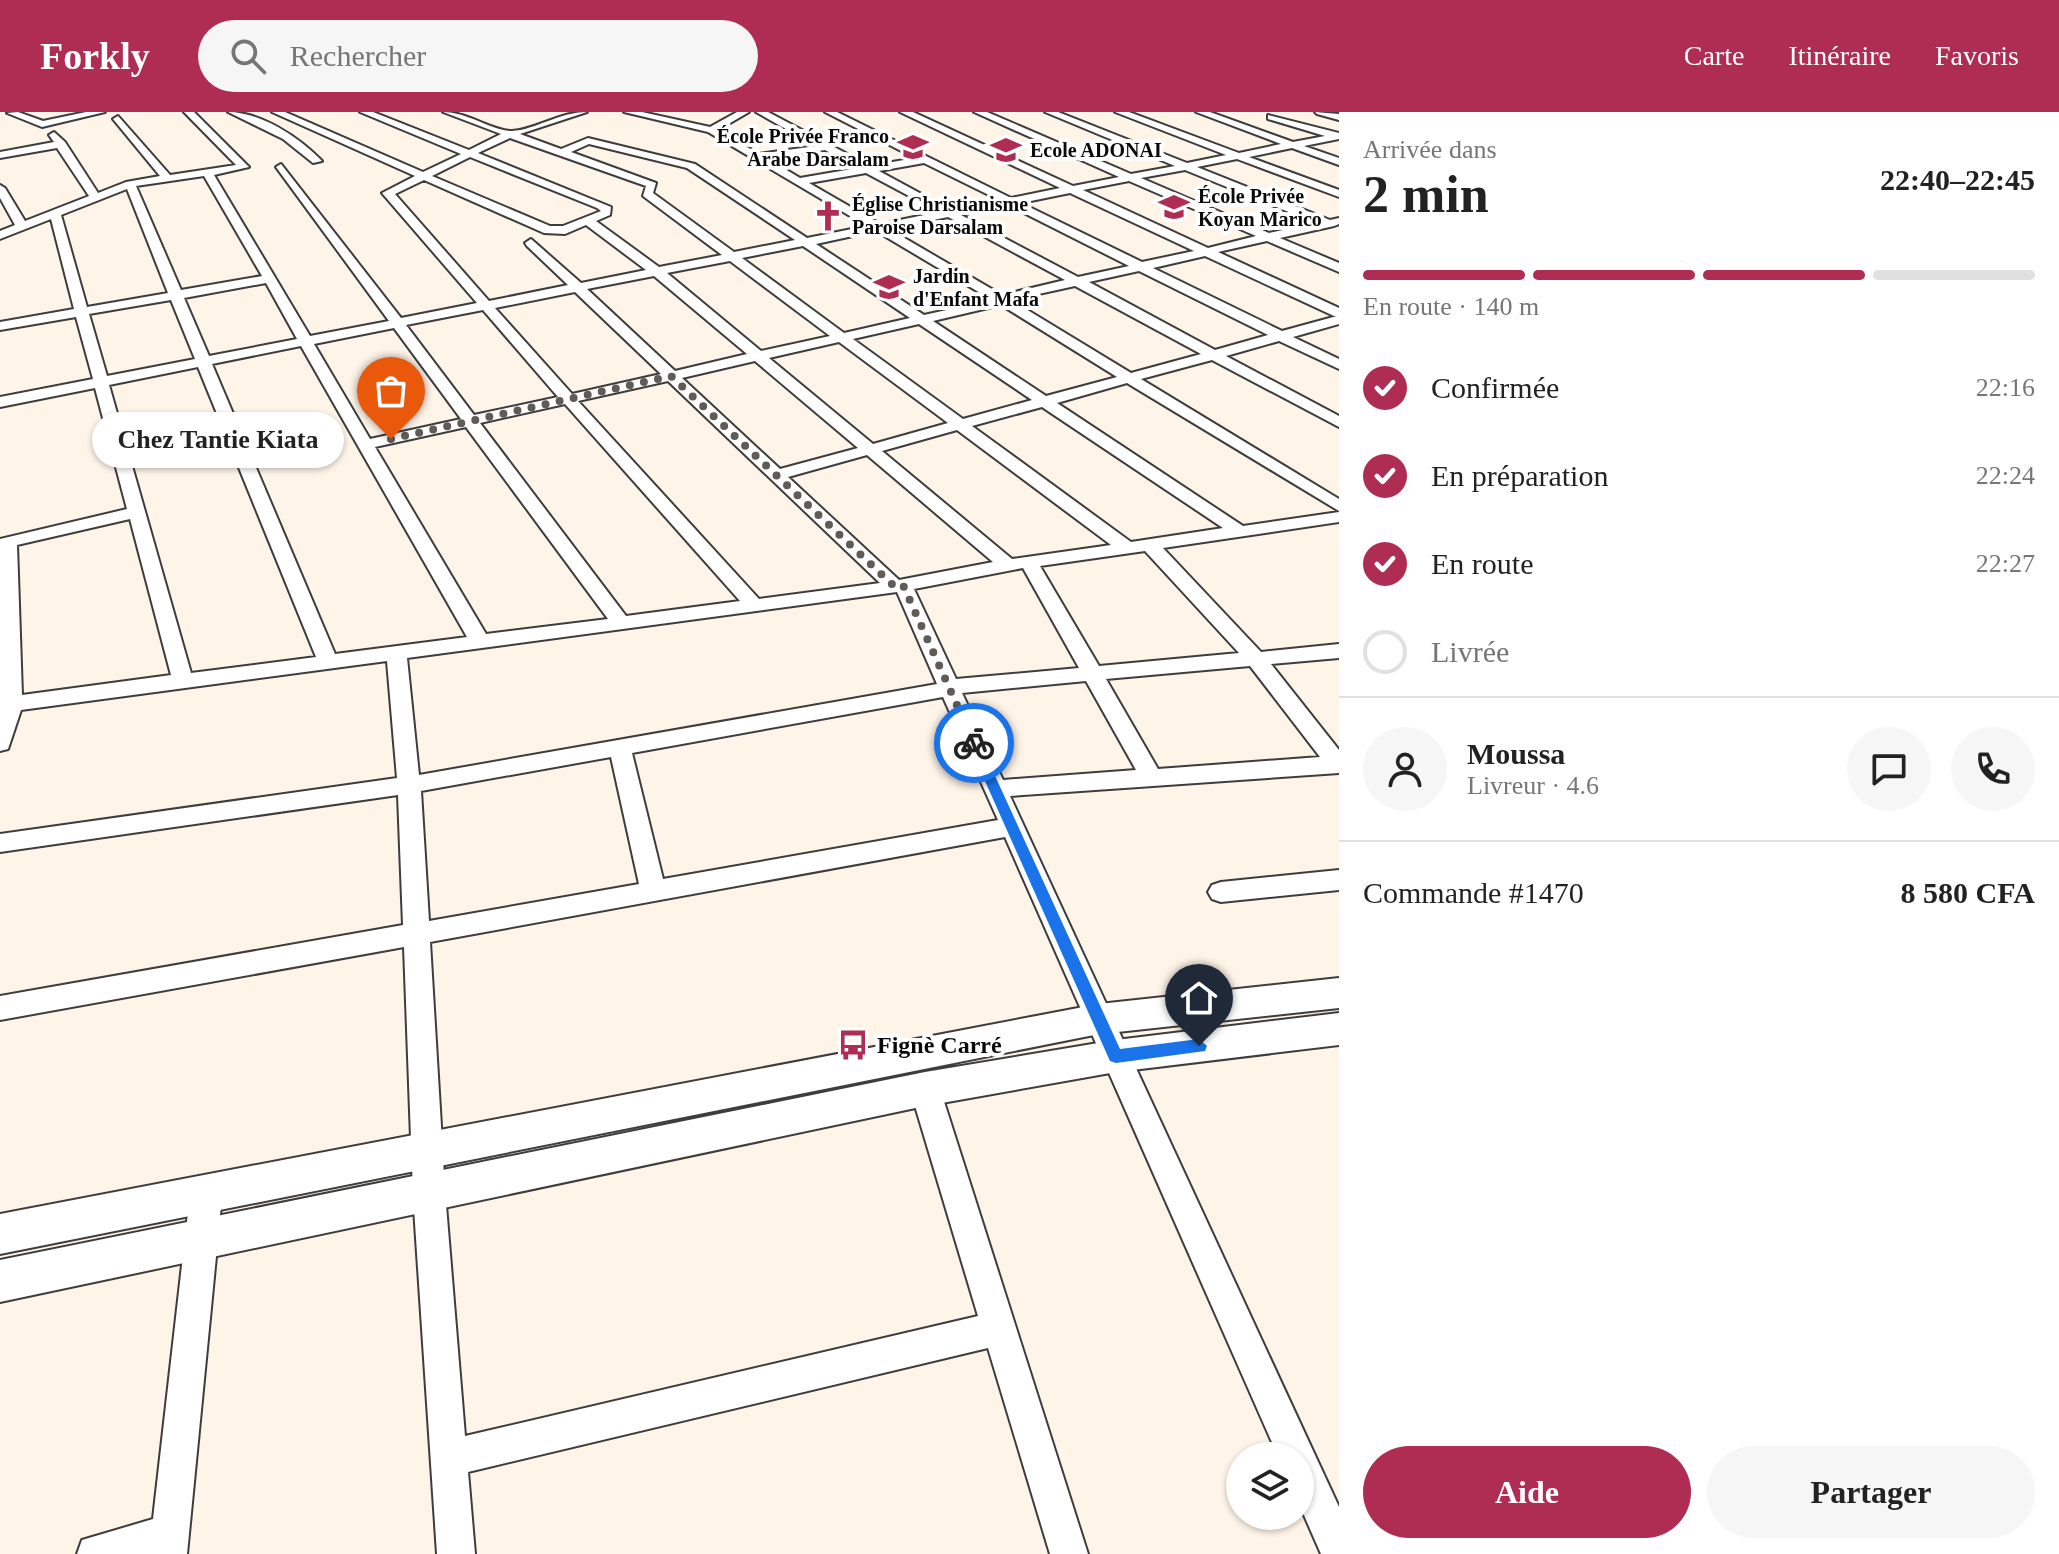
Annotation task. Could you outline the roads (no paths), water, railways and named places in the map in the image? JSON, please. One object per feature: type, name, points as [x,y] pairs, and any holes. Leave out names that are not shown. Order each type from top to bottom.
[{"type":"street","points":[[12,113],[42,124],[100,112]]},
{"type":"street","points":[[0,235],[130,184],[245,166],[189,112]]},
{"type":"street","points":[[233,112],[287,137],[317,161]]},
{"type":"street","points":[[277,112],[548,230],[565,230],[606,213],[607,209],[365,112]]},
{"type":"street","points":[[448,112],[652,185],[647,194],[1129,549]]},
{"type":"street","points":[[534,112],[557,121]]},
{"type":"street","points":[[582,112],[508,135],[388,193],[754,605]]},
{"type":"street","points":[[629,112],[711,130],[1002,300],[1339,506]]},
{"type":"street","points":[[650,117],[661,112]]},
{"type":"street","points":[[711,130],[744,112]]},
{"type":"street","points":[[761,112],[1339,422]]},
{"type":"street","points":[[830,112],[1339,365]]},
{"type":"street","points":[[905,112],[1339,313]]},
{"type":"street","points":[[979,112],[1339,268]]},
{"type":"street","points":[[1050,112],[1336,224]]},
{"type":"street","points":[[1120,112],[1339,194]]},
{"type":"street","points":[[1201,112],[1339,162]]},
{"type":"street","points":[[1320,112],[1339,117]]},
{"type":"street","points":[[1259,133],[1271,114],[1338,136]]},
{"type":"street","points":[[1007,124],[1024,116]]},
{"type":"street","points":[[118,119],[167,178]]},
{"type":"street","points":[[867,130],[880,121]]},
{"type":"street","points":[[287,137],[323,132]]},
{"type":"street","points":[[0,402],[1338,136]]},
{"type":"street","points":[[0,155],[58,140],[95,197]]},
{"type":"street","points":[[560,153],[588,141],[691,166],[1242,533]]},
{"type":"street","points":[[758,157],[827,147]]},
{"type":"street","points":[[957,154],[986,149]]},
{"type":"street","points":[[800,181],[942,157]]},
{"type":"street","points":[[281,167],[621,623]]},
{"type":"street","points":[[208,173],[480,642]]},
{"type":"street","points":[[130,184],[328,662]]},
{"type":"street","points":[[0,188],[22,227]]},
{"type":"street","points":[[55,214],[183,681]]},
{"type":"street","points":[[589,222],[656,271],[1008,565]]},
{"type":"street","points":[[364,445],[1336,224]]},
{"type":"street","points":[[531,243],[899,586],[949,688],[1291,1442]]},
{"type":"street","points":[[0,326],[268,279]]},
{"type":"street","points":[[777,475],[1339,320]]},
{"type":"street","points":[[0,743],[6,704],[4,543],[138,512]]},
{"type":"street","points":[[6,704],[899,586],[1008,565],[1339,517]]},
{"type":"street","points":[[1151,546],[1256,659],[1338,764]]},
{"type":"street","points":[[1029,562],[1151,777]]},
{"type":"street","points":[[0,843],[409,785],[949,688],[1339,651]]},
{"type":"street","points":[[396,653],[419,935],[429,1193],[456,1554]]},
{"type":"street","points":[[620,749],[653,892]]},
{"type":"street","points":[[995,789],[1338,764]]},
{"type":"street","points":[[0,1008],[1012,827]]},
{"type":"street","points":[[1221,892],[1339,880]]},
{"type":"street","points":[[0,1234],[1099,1019],[1329,994],[1339,1028],[1116,1056],[925,1089],[0,1281]]},
{"type":"street","points":[[925,1089],[1069,1554]]},
{"type":"street","points":[[96,1554],[169,1544],[206,1195]]},
{"type":"street","points":[[451,1458],[1000,1328]]},
{"type":"street","points":[[1314,1493],[1338,1543]]},
{"type":"place","name":"École Privée Franco Arabe Darsalam","points":[[913,147]]},
{"type":"place","name":"Ecole ADONAI","points":[[1006,150]]},
{"type":"place","name":"École Privée Koyan Marico","points":[[1174,207]]},
{"type":"place","name":"Église Christianisme Paroise Darsalam","points":[[828,216]]},
{"type":"place","name":"Jardin d'Enfant Mafa","points":[[889,287]]},
{"type":"place","name":"Chez Tantie Kiata","points":[[391,439]]},
{"type":"place","name":"Fignè Carré","points":[[853,1045]]}]
